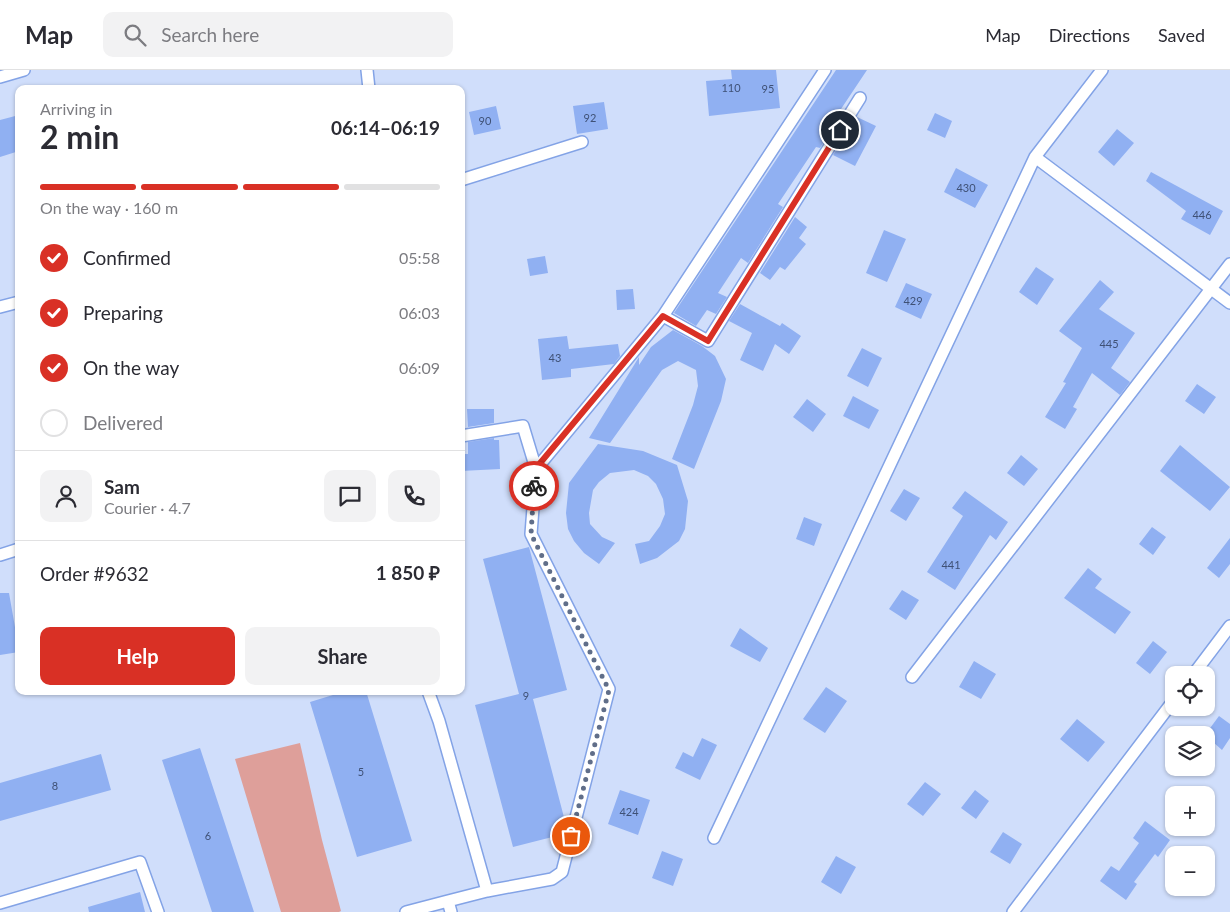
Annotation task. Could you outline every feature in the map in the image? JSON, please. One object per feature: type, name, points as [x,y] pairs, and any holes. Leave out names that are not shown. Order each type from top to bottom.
[{"type":"lane","points":[[0,77],[24,70]]},
{"type":"lane","points":[[367,70],[369,85]]},
{"type":"lane","points":[[536,468],[663,316],[826,70]]},
{"type":"lane","points":[[714,838],[1035,158],[1102,70]]},
{"type":"lane","points":[[663,316],[708,341],[860,98]]},
{"type":"lane","points":[[465,179],[582,142]]},
{"type":"lane","points":[[1035,158],[1230,303]]},
{"type":"lane","points":[[912,677],[1230,264]]},
{"type":"lane","points":[[0,307],[15,303]]},
{"type":"lane","points":[[406,912],[449,906],[487,891],[552,879],[562,872],[609,690],[531,534],[536,468],[523,426],[465,435]]},
{"type":"lane","points":[[0,555],[15,551]]},
{"type":"lane","points":[[1200,666],[1230,626]]},
{"type":"lane","points":[[429,695],[439,722],[487,891]]},
{"type":"lane","points":[[1013,912],[1165,712]]},
{"type":"lane","points":[[0,903],[140,862],[158,912]]},
{"type":"shaded area","points":[[300,743],[322,840],[341,911],[339,912],[281,912],[235,759]]},
{"type":"building","points":[[731,70],[776,70],[780,108],[709,116],[706,81],[732,79]]},
{"type":"building","points":[[836,70],[867,70],[841,109],[844,110],[820,148],[816,147],[778,204],[783,207],[748,263],[741,258],[718,293],[727,297],[716,314],[707,310],[696,326],[674,313]]},
{"type":"building","points":[[604,102],[608,129],[577,134],[573,106]]},
{"type":"building","points":[[496,106],[501,129],[474,135],[469,112]]},
{"type":"building","points":[[935,113],[952,121],[945,138],[927,130]]},
{"type":"building","points":[[15,116],[15,152],[0,157],[0,120]]},
{"type":"building","points":[[857,117],[876,126],[855,166],[833,155]]},
{"type":"building","points":[[1117,129],[1134,143],[1114,166],[1098,152]]},
{"type":"building","points":[[956,168],[988,185],[975,208],[944,192]]},
{"type":"building","points":[[1151,172],[1223,211],[1210,235],[1181,219],[1186,211],[1146,181]]},
{"type":"building","points":[[795,217],[807,227],[799,238],[806,244],[785,270],[780,267],[770,280],[760,273]]},
{"type":"building","points":[[884,230],[906,239],[887,282],[866,273]]},
{"type":"building","points":[[545,256],[548,273],[530,276],[527,259]]},
{"type":"building","points":[[1036,267],[1054,279],[1037,305],[1019,292]]},
{"type":"building","points":[[1100,280],[1114,292],[1099,309],[1135,333],[1111,368],[1130,382],[1120,395],[1092,373],[1073,407],[1077,409],[1065,429],[1045,417],[1066,383],[1063,382],[1082,348],[1059,331]]},
{"type":"building","points":[[906,283],[932,294],[921,319],[895,307]]},
{"type":"building","points":[[633,289],[635,309],[617,310],[616,290]]},
{"type":"building","points":[[740,304],[780,326],[782,323],[801,336],[789,354],[775,344],[763,371],[740,360],[752,333],[729,321]]},
{"type":"building","points":[[673,330],[702,346],[715,356],[726,379],[721,401],[694,469],[672,459],[693,405],[698,386],[696,370],[678,361],[662,370],[610,443],[589,438],[639,357],[639,365],[651,347]]},
{"type":"building","points":[[567,336],[569,349],[618,344],[620,356],[614,364],[571,369],[571,377],[542,380],[538,339]]},
{"type":"building","points":[[862,348],[882,358],[868,387],[847,376]]},
{"type":"building","points":[[1197,384],[1216,397],[1204,414],[1185,401]]},
{"type":"building","points":[[853,396],[879,410],[869,429],[843,416]]},
{"type":"building","points":[[807,399],[826,414],[813,432],[793,417]]},
{"type":"building","points":[[467,409],[494,409],[494,423],[468,427]]},
{"type":"building","points":[[494,438],[494,440],[499,440],[500,469],[465,471],[465,454],[468,454],[468,442]]},
{"type":"building","points":[[598,444],[643,451],[677,465],[688,501],[685,529],[679,541],[657,558],[640,564],[635,544],[649,541],[660,526],[665,514],[663,499],[656,484],[648,476],[634,470],[610,473],[593,490],[589,513],[590,524],[602,537],[615,543],[599,564],[584,553],[574,541],[568,529],[566,513],[569,483]]},
{"type":"building","points":[[1180,445],[1230,487],[1210,511],[1160,471]]},
{"type":"building","points":[[1021,455],[1038,469],[1024,486],[1007,473]]},
{"type":"building","points":[[904,489],[920,498],[906,521],[890,511]]},
{"type":"building","points":[[965,491],[1008,522],[996,540],[990,535],[955,590],[927,572],[963,516],[952,508]]},
{"type":"building","points":[[804,517],[822,524],[814,546],[796,539]]},
{"type":"building","points":[[1152,527],[1166,537],[1153,555],[1139,544]]},
{"type":"building","points":[[1230,538],[1230,564],[1219,578],[1207,568]]},
{"type":"building","points":[[529,547],[567,690],[533,699],[566,825],[564,834],[513,847],[475,705],[519,694],[483,559]]},
{"type":"building","points":[[1088,568],[1102,579],[1095,588],[1131,612],[1115,634],[1064,598]]},
{"type":"building","points":[[902,590],[919,600],[906,620],[889,609]]},
{"type":"building","points":[[0,593],[9,593],[15,628],[15,653],[0,655]]},
{"type":"building","points":[[740,628],[768,648],[760,662],[730,646]]},
{"type":"building","points":[[1153,641],[1167,652],[1150,674],[1136,663]]},
{"type":"building","points":[[974,661],[996,674],[981,699],[959,687]]},
{"type":"building","points":[[826,687],[847,701],[825,733],[803,719]]},
{"type":"building","points":[[333,695],[367,695],[412,841],[357,857],[310,702]]},
{"type":"building","points":[[1219,716],[1230,724],[1230,738],[1222,750],[1215,744],[1215,726],[1212,726]]},
{"type":"building","points":[[1077,719],[1105,742],[1088,762],[1060,739]]},
{"type":"building","points":[[702,738],[717,745],[700,780],[675,768],[683,752],[693,757]]},
{"type":"building","points":[[200,748],[254,912],[212,912],[162,760]]},
{"type":"building","points":[[101,754],[111,790],[0,821],[0,783]]},
{"type":"building","points":[[925,782],[941,794],[923,816],[907,804]]},
{"type":"building","points":[[620,790],[650,800],[638,835],[608,824]]},
{"type":"building","points":[[975,790],[989,801],[976,819],[961,808]]},
{"type":"building","points":[[1145,821],[1170,840],[1158,857],[1155,854],[1134,882],[1137,884],[1126,900],[1100,881],[1111,866],[1119,871],[1139,843],[1133,838]]},
{"type":"building","points":[[1003,832],[1022,844],[1010,864],[990,852]]},
{"type":"building","points":[[662,851],[683,859],[673,886],[652,878]]},
{"type":"building","points":[[836,856],[856,867],[841,894],[821,882]]},
{"type":"building","points":[[140,892],[145,912],[89,912],[88,907]]},
{"type":"way so far","points":[[534,486],[531,534],[609,690],[571,836]]},
{"type":"route","points":[[534,486],[536,468],[663,316],[708,341],[840,130]]}]
